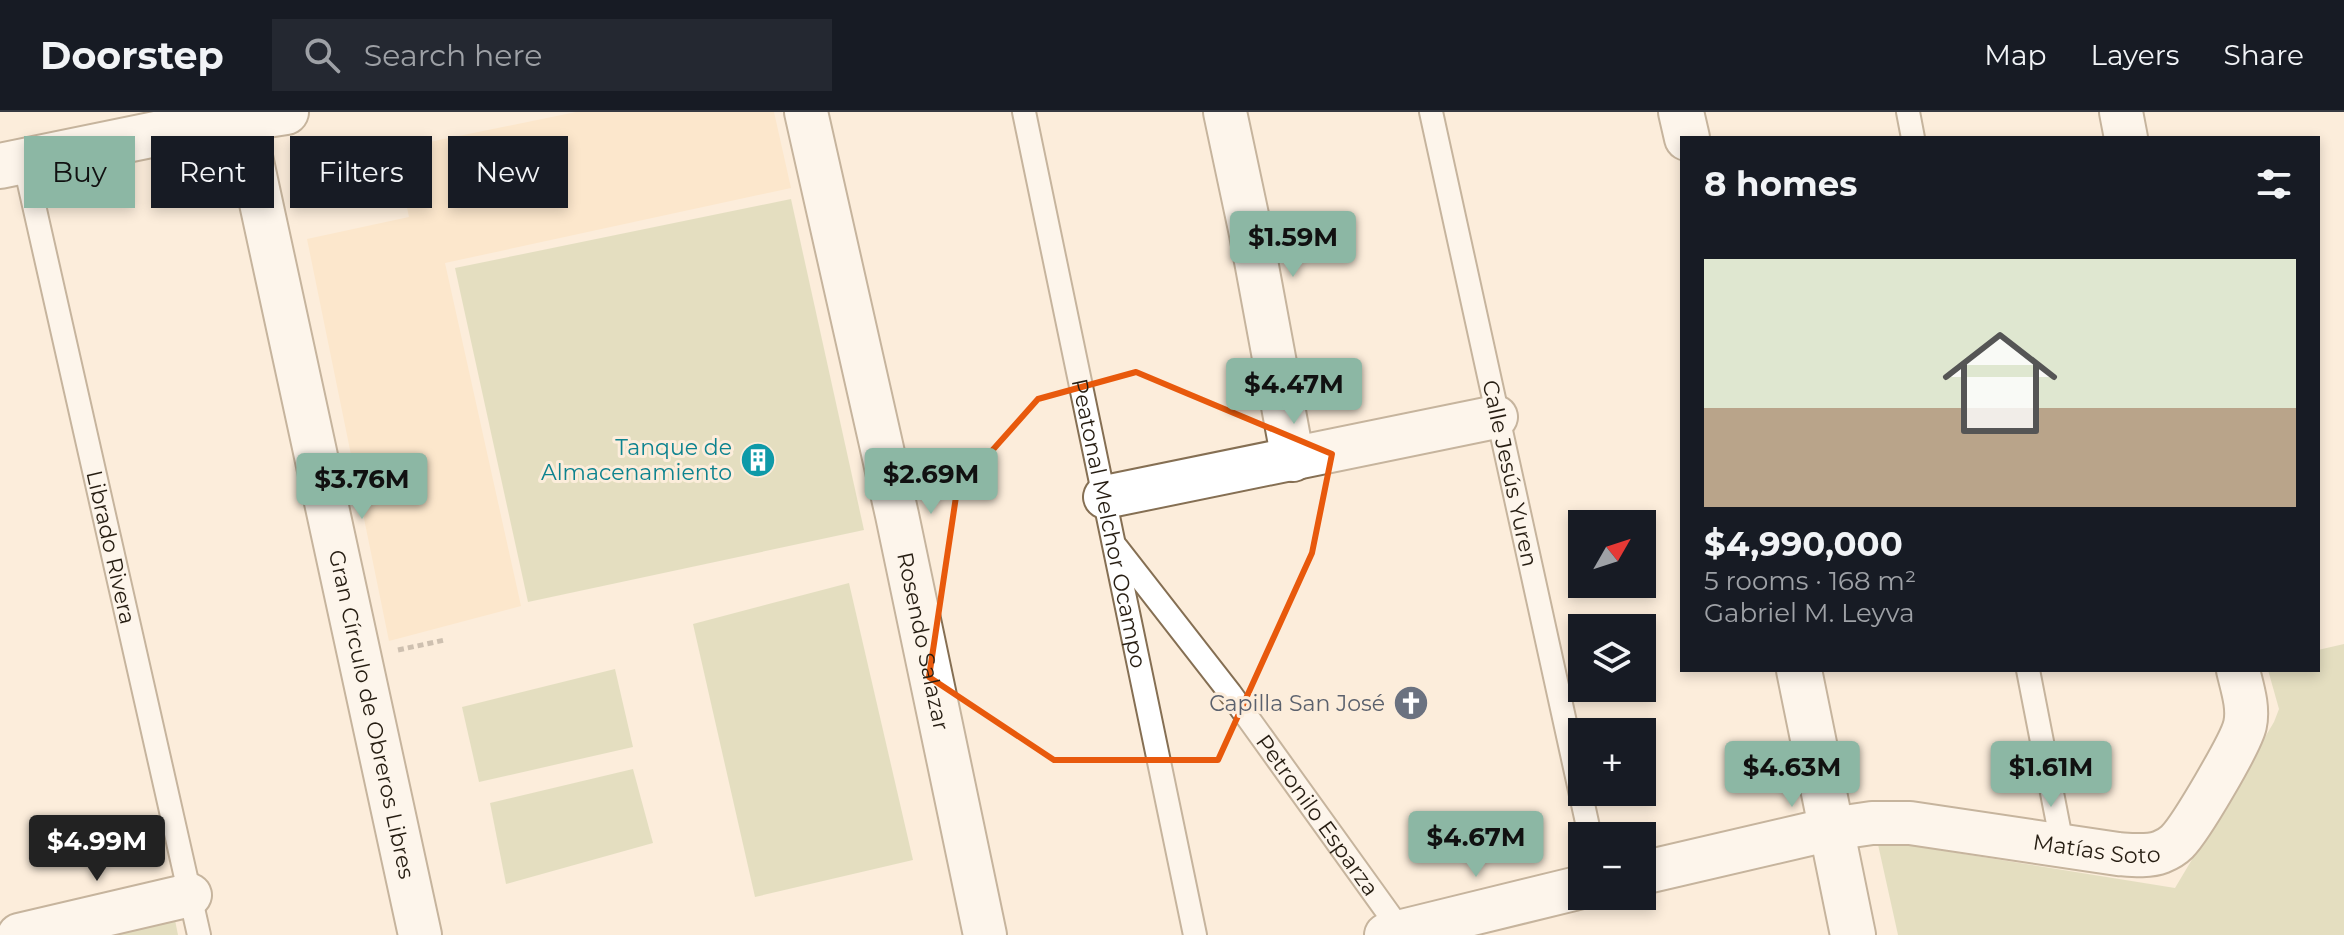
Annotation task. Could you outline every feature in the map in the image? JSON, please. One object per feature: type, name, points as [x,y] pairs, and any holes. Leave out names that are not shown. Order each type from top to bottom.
[{"type":"street","points":[[12,163],[183,120],[243,120],[286,112]]},
{"type":"street","name":"Rosendo Salazar","points":[[806,112],[897,515],[985,935]]},
{"type":"street","points":[[1225,112],[1293,460]]},
{"type":"street","points":[[1681,112],[1687,136]]},
{"type":"street","points":[[2121,112],[2126,136]]},
{"type":"street","name":"Gran Círculo de Obreros Libres","points":[[243,120],[420,935]]},
{"type":"street","points":[[1105,497],[1496,417]]},
{"type":"street","points":[[1799,672],[1853,935]]},
{"type":"street","name":"Matías Soto","points":[[1656,870],[1831,829],[1872,823],[1901,823],[2142,856],[2161,852],[2176,843],[2221,771],[2245,725],[2246,706],[2238,672]]},
{"type":"street","points":[[1397,934],[1568,891]]},
{"type":"street","points":[[19,935],[190,895]]},
{"type":"lane","name":"Peatonal Melchor Ocampo","points":[[1024,112],[1195,935]]},
{"type":"lane","name":"Calle Jesús Yuren","points":[[1431,112],[1587,822]]},
{"type":"lane","points":[[1908,112],[1913,136]]},
{"type":"lane","name":"Librado Rivera","points":[[12,163],[199,935]]},
{"type":"lane","name":"Petronilo Esparza","points":[[1114,544],[1230,693],[1397,934]]},
{"type":"lane","points":[[2028,672],[2062,844]]},
{"type":"path","points":[[358,659],[445,640]]},
{"type":"highlighted area","points":[[1136,372],[1332,454],[1312,553],[1218,760],[1054,760],[929,677],[957,490],[1038,399]]},
{"type":"shaded area","points":[[576,112],[774,112],[791,188],[445,263],[521,606],[389,641],[307,239],[409,217],[407,208],[432,208],[432,141],[448,138],[448,208],[568,208],[568,136],[459,136]]},
{"type":"green space","points":[[791,199],[864,530],[528,602],[455,268]]},
{"type":"green space","points":[[849,583],[913,860],[755,897],[693,624]]},
{"type":"green space","points":[[2344,644],[2344,935],[1898,935],[1877,840],[2175,888],[2274,722],[2279,709],[2269,672],[2320,672],[2320,650]]},
{"type":"green space","points":[[615,669],[633,747],[479,782],[462,707]]},
{"type":"green space","points":[[633,769],[653,843],[506,884],[490,803]]},
{"type":"green space","points":[[174,915],[178,935],[94,935]]},
{"type":"place","name":"Tanque de Almacenamiento","points":[[758,460]]},
{"type":"place","name":"Capilla San José","points":[[1411,703]]}]
